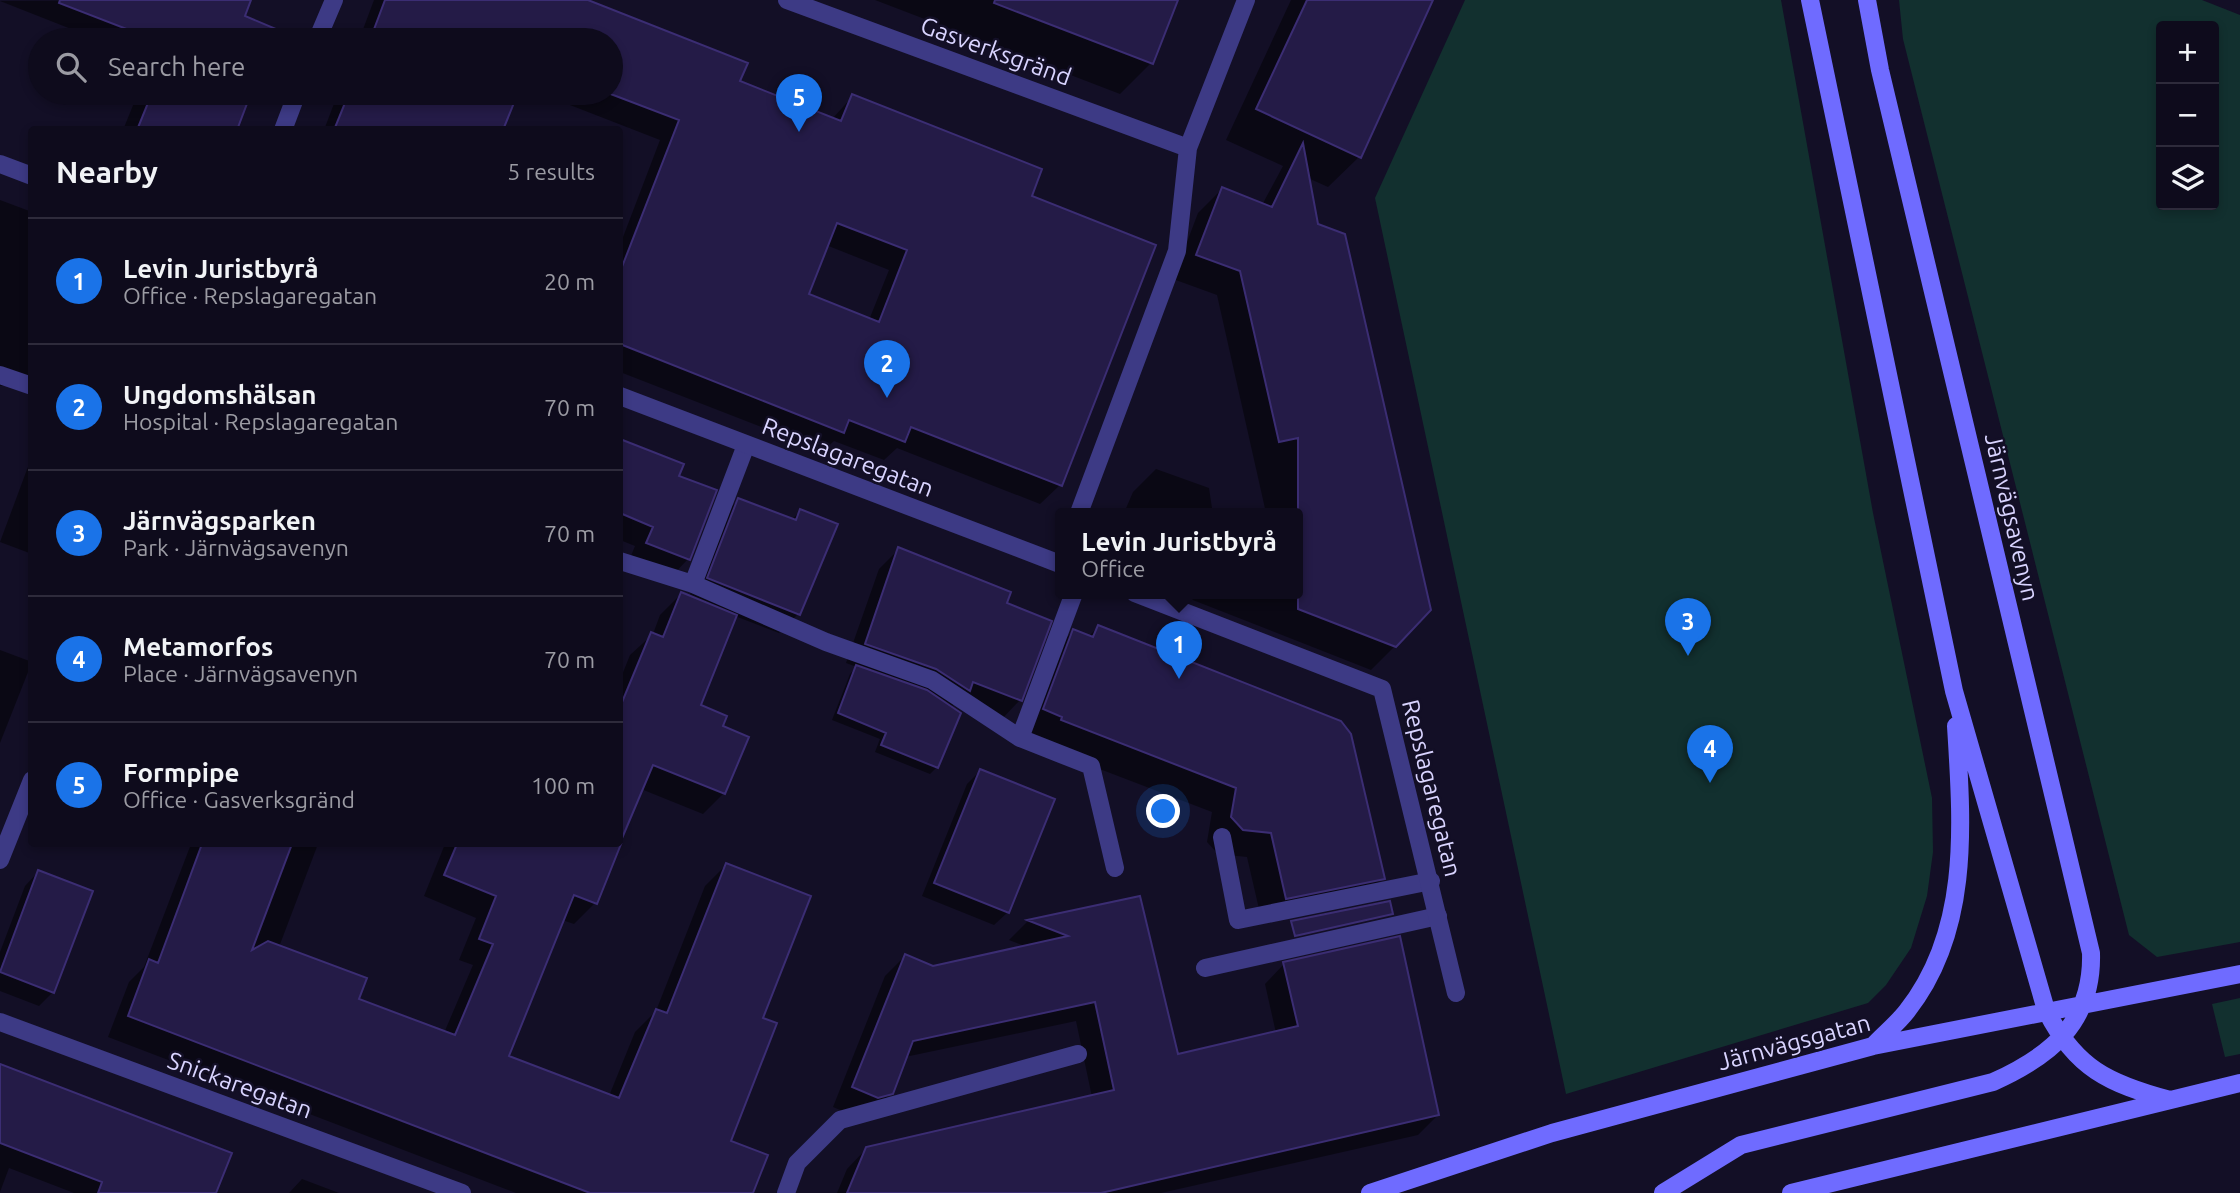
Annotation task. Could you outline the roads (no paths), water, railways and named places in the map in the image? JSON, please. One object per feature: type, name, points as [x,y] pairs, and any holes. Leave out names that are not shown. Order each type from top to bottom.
[{"type":"main road","points":[[1810,0],[1954,691],[2046,1010],[2060,1039],[2091,1068],[2123,1088],[2170,1100]]},
{"type":"main road","name":"Järnvägsavenyn","points":[[1867,0],[1890,110],[2091,953],[2091,976],[2084,1002],[2060,1039]]},
{"type":"main road","points":[[1873,1045],[1906,1012],[1927,982],[1946,942],[1958,886],[1961,835],[1954,691]]},
{"type":"main road","name":"Järnvägsgatan","points":[[1370,1193],[1552,1133],[1873,1045],[2084,1002],[2240,974]]},
{"type":"main road","points":[[1663,1193],[1741,1145],[1993,1082],[2043,1056],[2060,1039]]},
{"type":"main road","points":[[1791,1193],[2240,1083]]},
{"type":"street","points":[[322,28],[334,0]]},
{"type":"street","name":"Gasverksgränd","points":[[787,0],[1188,148]]},
{"type":"street","points":[[1081,508],[1177,250],[1188,148],[1246,0]]},
{"type":"street","points":[[285,126],[292,105]]},
{"type":"street","points":[[0,163],[28,174]]},
{"type":"street","points":[[0,375],[28,385]]},
{"type":"street","name":"Repslagaregatan","points":[[623,397],[1055,562]]},
{"type":"street","points":[[693,584],[746,444]]},
{"type":"street","points":[[623,562],[693,584],[826,642],[932,680],[1020,738],[1091,766],[1115,868]]},
{"type":"street","points":[[1020,738],[1072,599]]},
{"type":"street","name":"Repslagaregatan","points":[[1150,599],[1382,690],[1431,881],[1456,993]]},
{"type":"street","points":[[0,859],[28,790]]},
{"type":"street","points":[[1222,837],[1238,920],[1431,881]]},
{"type":"street","points":[[1205,968],[1438,916]]},
{"type":"street","name":"Snickaregatan","points":[[0,1022],[462,1193]]},
{"type":"street","points":[[786,1193],[797,1163],[840,1120],[1078,1054]]},
{"type":"place","name":"Formpipe","points":[[799,132]]},
{"type":"place","name":"Ungdomshälsan","points":[[887,398]]},
{"type":"place","name":"Järnvägsparken","points":[[1688,656]]},
{"type":"place","name":"Levin Juristbyrå","points":[[1179,679]]},
{"type":"place","name":"Metamorfos","points":[[1710,783]]}]
